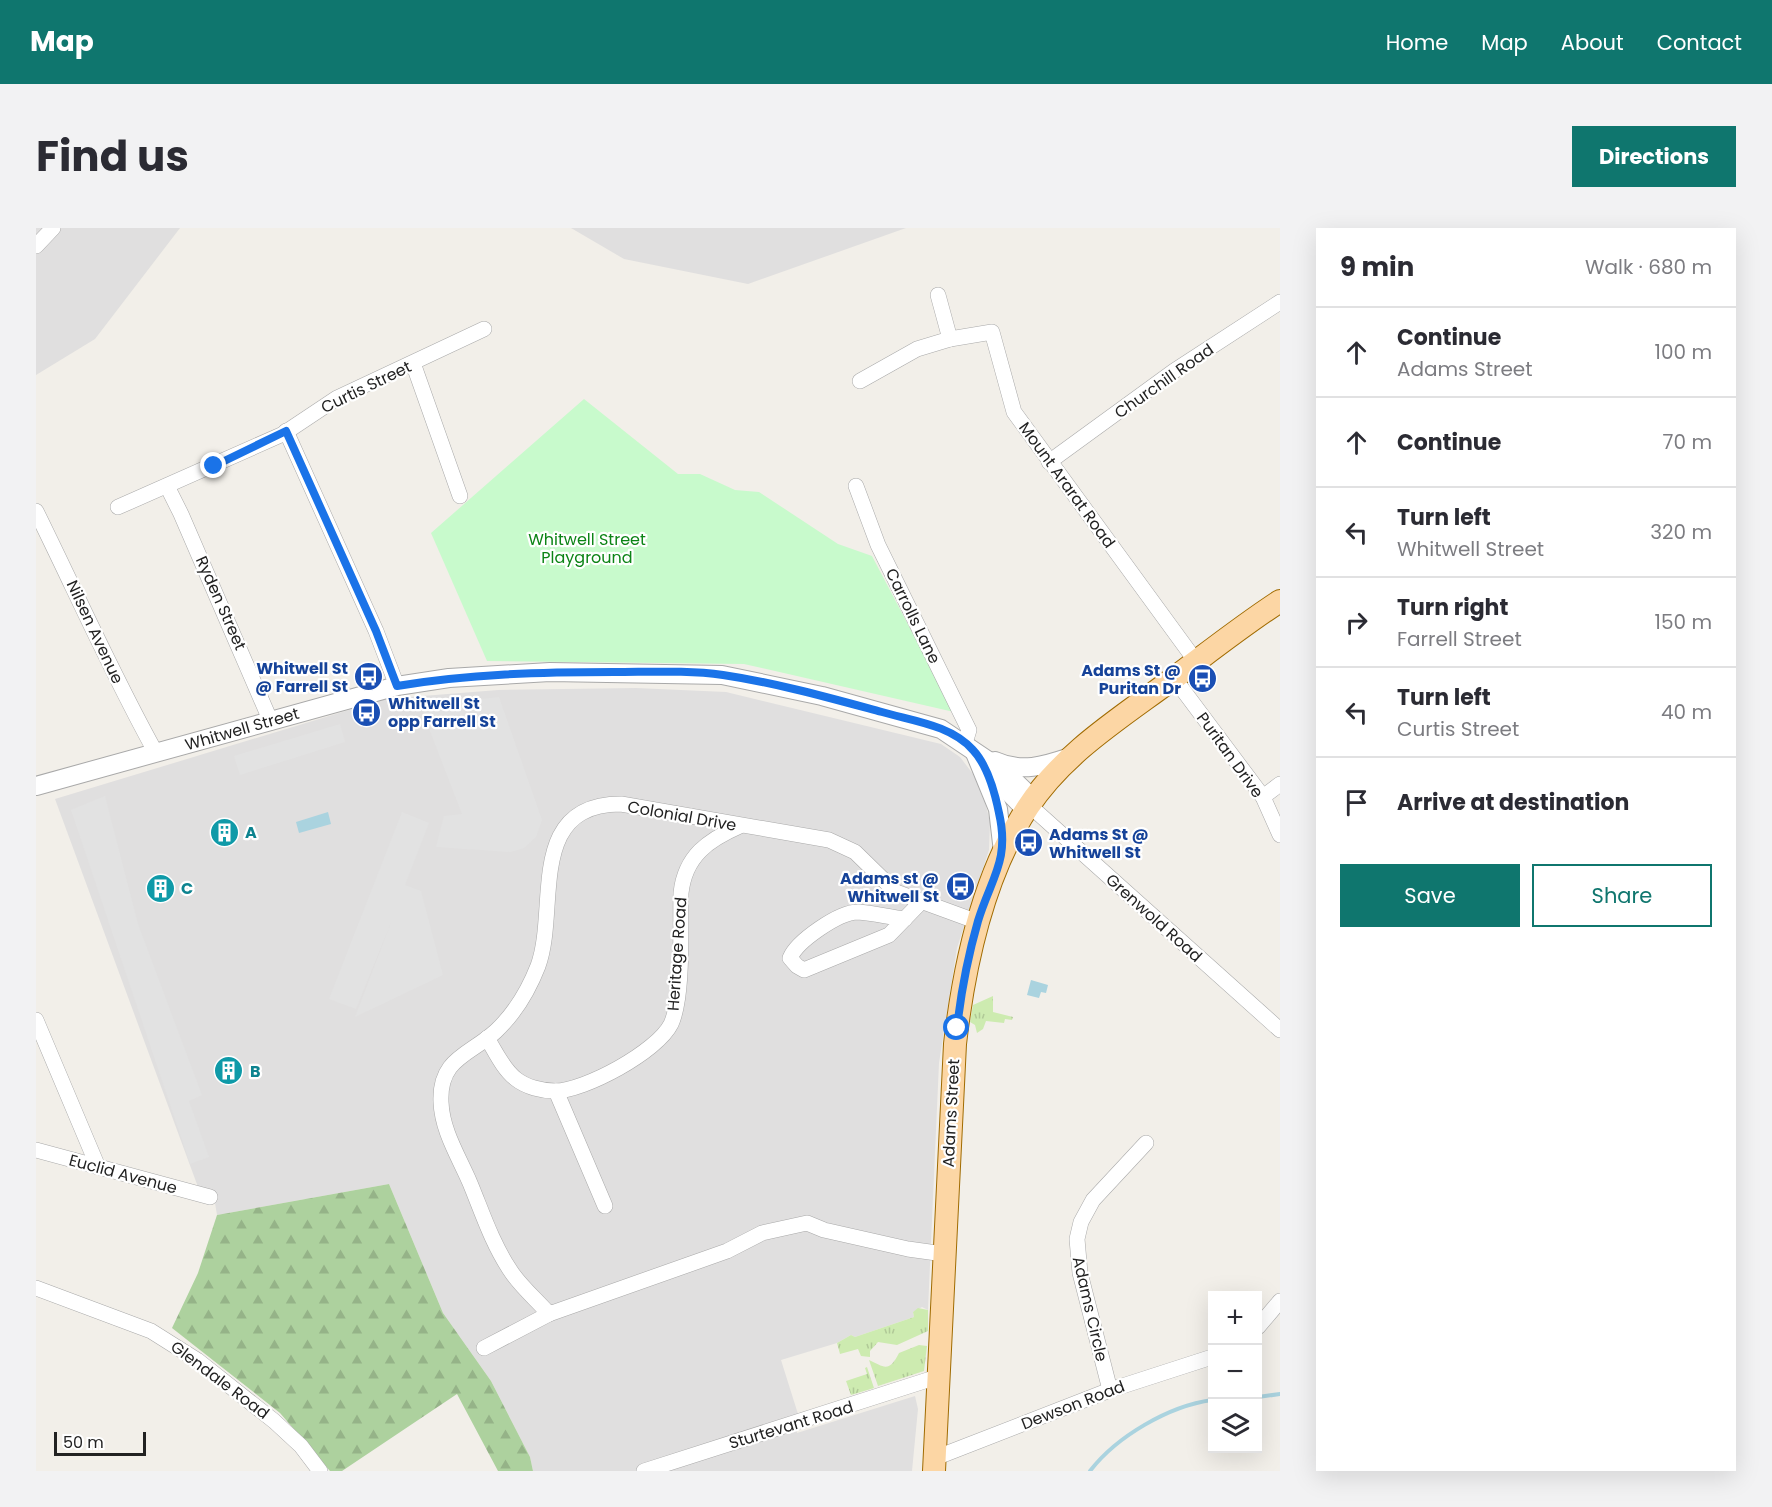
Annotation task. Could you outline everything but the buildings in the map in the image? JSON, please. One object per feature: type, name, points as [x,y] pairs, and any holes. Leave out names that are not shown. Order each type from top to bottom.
[{"type":"main road","name":"Adams Street","points":[[935,1464],[937,1377],[957,1028],[964,981],[978,922],[1003,857],[1029,805],[1072,756],[1196,660],[1280,601]]},
{"type":"street","points":[[36,246],[53,228]]},
{"type":"street","points":[[860,381],[916,350],[950,339],[938,295]]},
{"type":"street","name":"Churchill Road","points":[[1049,462],[1174,371],[1280,302]]},
{"type":"street","name":"Curtis Street","points":[[118,507],[286,431],[337,398],[484,329]]},
{"type":"street","name":"Mount Ararat Road","points":[[950,339],[992,332],[1014,412],[1196,660]]},
{"type":"street","points":[[413,363],[460,496]]},
{"type":"street","points":[[286,431],[372,621],[397,686]]},
{"type":"street","name":"Ryden Street","points":[[167,486],[186,524],[270,722]]},
{"type":"street","name":"Carrolls Lane","points":[[856,486],[878,545],[969,730],[970,747]]},
{"type":"street","name":"Nilsen Avenue","points":[[36,511],[68,574],[110,669],[156,753]]},
{"type":"street","name":"Whitwell Street","points":[[36,786],[397,686],[449,678],[550,672],[722,675],[822,696],[946,731],[970,747],[997,782],[1029,805]]},
{"type":"street","name":"Puritan Drive","points":[[1174,678],[1263,797],[1280,835]]},
{"type":"street","points":[[970,747],[1006,766],[1017,768],[1046,765],[1072,756]]},
{"type":"street","points":[[970,747],[991,786],[998,808],[1003,857]]},
{"type":"street","points":[[1263,797],[1280,784]]},
{"type":"street","name":"Colonial Drive","points":[[549,1314],[507,1265],[492,1237],[443,1121],[442,1085],[448,1070],[462,1053],[487,1038],[502,1025],[524,994],[538,965],[544,939],[550,861],[561,835],[574,820],[593,809],[621,804],[839,843],[861,858],[896,892],[978,922]]},
{"type":"street","name":"Grenwold Road","points":[[1029,805],[1280,1030]]},
{"type":"street","name":"Heritage Road","points":[[487,1038],[516,1079],[533,1088],[556,1091],[572,1088],[629,1063],[648,1051],[663,1036],[677,1004],[681,893],[685,873],[705,844],[740,826]]},
{"type":"street","points":[[904,919],[855,912],[808,935],[794,949],[790,958],[804,970],[889,935],[922,901]]},
{"type":"street","points":[[36,1020],[98,1167]]},
{"type":"street","points":[[556,1091],[605,1206]]},
{"type":"street","name":"Adams Circle","points":[[1110,1390],[1080,1273],[1077,1239],[1081,1222],[1092,1200],[1146,1143]]},
{"type":"street","name":"Euclid Avenue","points":[[36,1150],[210,1197]]},
{"type":"street","points":[[484,1348],[549,1314],[728,1251],[762,1233],[807,1223],[824,1230],[908,1249],[944,1254]]},
{"type":"street","name":"Glendale Road","points":[[36,1288],[151,1331],[197,1359],[274,1421],[301,1446],[320,1471]]},
{"type":"street","points":[[1262,1321],[1280,1301]]},
{"type":"street","name":"Dewson Road","points":[[935,1464],[1110,1390],[1208,1358]]},
{"type":"street","name":"Sturtevant Road","points":[[644,1471],[937,1377]]},
{"type":"shaded area","points":[[36,228],[180,228],[95,339],[36,375]]},
{"type":"shaded area","points":[[571,228],[906,228],[748,284],[624,259]]},
{"type":"shaded area","points":[[636,688],[726,692],[941,744],[960,757],[973,774],[983,794],[990,822],[989,850],[957,948],[939,1063],[928,1310],[922,1307],[913,1312],[914,1317],[855,1337],[851,1335],[837,1343],[781,1360],[798,1414],[797,1433],[915,1396],[918,1409],[912,1471],[533,1471],[530,1457],[491,1381],[443,1313],[389,1184],[217,1215],[213,1191],[198,1187],[55,799],[385,699],[498,690]]},
{"type":"shaded area","points":[[499,697],[542,820],[536,837],[524,848],[511,852],[436,847],[444,816],[462,814],[420,705]]},
{"type":"shaded area","points":[[340,724],[345,742],[240,775],[234,756]]},
{"type":"shaded area","points":[[105,796],[138,924],[202,1095],[189,1101],[209,1157],[190,1164],[71,810]]},
{"type":"shaded area","points":[[402,812],[429,823],[405,885],[421,891],[443,975],[355,1017],[392,920],[356,1009],[329,999]]},
{"type":"green space","name":"Whitwell Street Playground","points":[[584,399],[678,474],[700,474],[735,490],[759,492],[838,544],[872,556],[954,712],[744,664],[487,661],[431,533]]},
{"type":"green space","points":[[993,996],[993,1012],[1013,1017],[1012,1020],[1005,1019],[1004,1023],[986,1021],[983,1029],[977,1033],[975,1025],[970,1022],[973,1005]]},
{"type":"green space","points":[[389,1184],[443,1313],[491,1381],[530,1457],[533,1471],[498,1471],[457,1394],[342,1471],[330,1471],[280,1413],[172,1328],[198,1273],[217,1215]]},
{"type":"green space","points":[[918,1308],[928,1310],[928,1331],[897,1345],[878,1342],[870,1351],[870,1357],[861,1356],[858,1349],[840,1354],[837,1343],[851,1335],[855,1337],[914,1317],[913,1312]]},
{"type":"green space","points":[[919,1345],[927,1346],[924,1371],[878,1386],[869,1360],[886,1367],[892,1364],[899,1353]]},
{"type":"green space","points":[[867,1367],[874,1388],[851,1395],[846,1381],[867,1374],[865,1368]]},
{"type":"water","points":[[328,812],[331,824],[299,833],[296,822]]},
{"type":"water","points":[[1031,980],[1048,985],[1046,993],[1041,992],[1039,998],[1027,995]]},
{"type":"waterway","points":[[1262,1396],[1280,1394]]},
{"type":"waterway","points":[[1090,1471],[1114,1446],[1145,1425],[1179,1409],[1208,1401]]},
{"type":"place","name":"Whitwell St @ Farrell St","points":[[369,677]]},
{"type":"place","name":"Adams St @ Puritan Dr","points":[[1202,679]]},
{"type":"place","name":"Whitwell St opp Farrell St","points":[[367,712]]},
{"type":"place","name":"A","points":[[224,832]]},
{"type":"place","name":"Adams St @ Whitwell St","points":[[1028,843]]},
{"type":"place","name":"Adams st @ Whitwell St","points":[[960,887]]},
{"type":"place","name":"C","points":[[160,888]]},
{"type":"place","name":"B","points":[[229,1071]]},
{"type":"route","points":[[214,466],[286,431],[376,631],[397,686],[449,678],[550,672],[722,675],[822,696],[934,726],[952,734],[975,751],[991,786],[1000,814],[1004,846],[1003,857],[978,922],[959,1006],[957,1028]]}]
